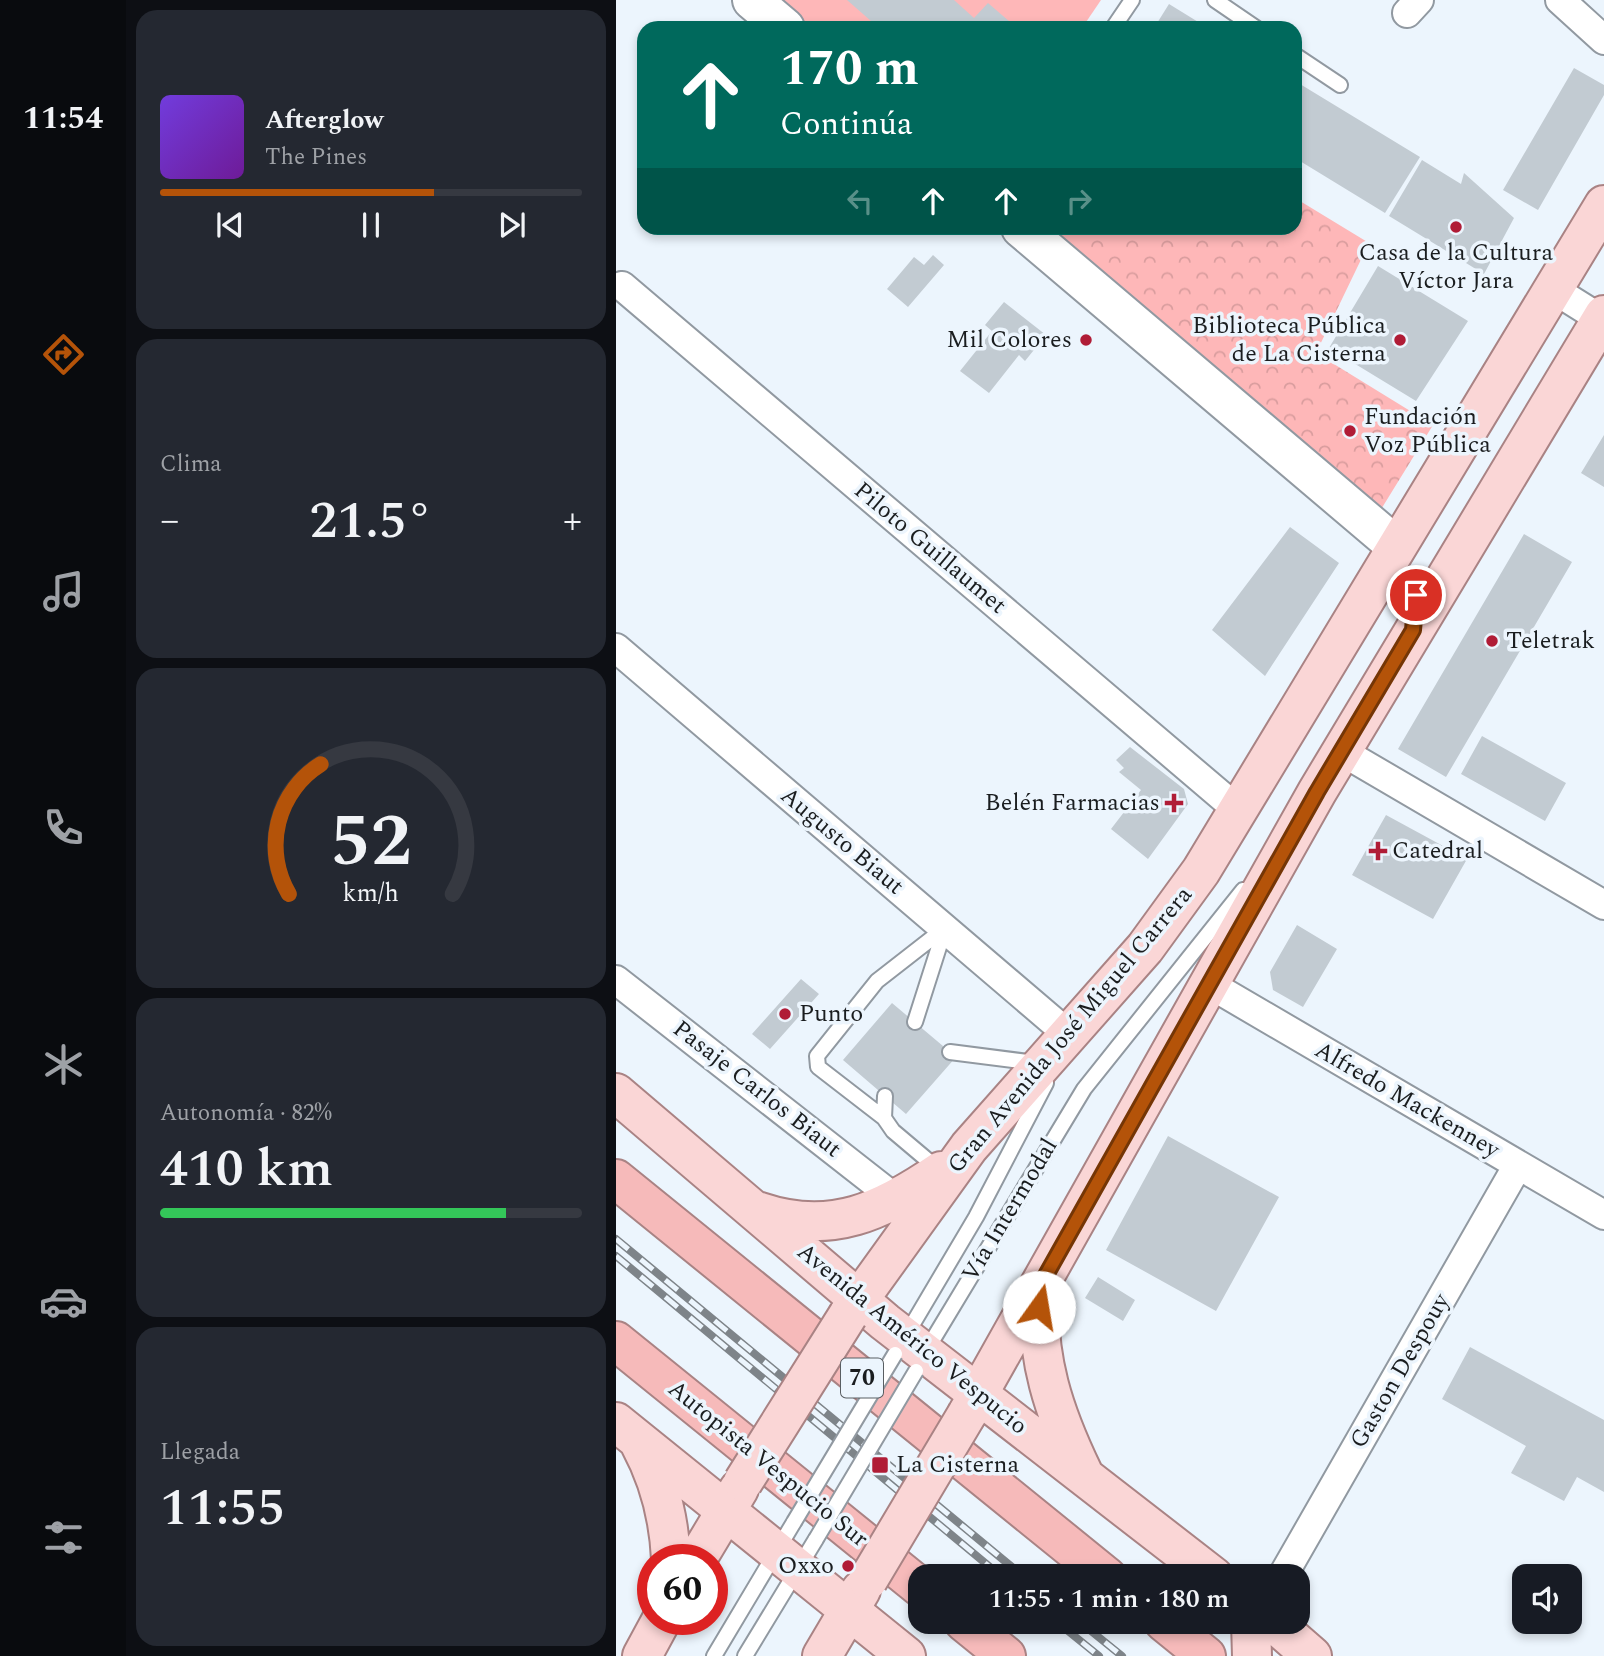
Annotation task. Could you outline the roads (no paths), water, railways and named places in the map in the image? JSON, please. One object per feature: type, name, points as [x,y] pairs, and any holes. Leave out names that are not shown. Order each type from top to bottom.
[{"type":"highway","name":"70","points":[[616,1179],[1091,1564]]},
{"type":"highway","name":"Autopista Vespucio Sur","points":[[616,1341],[908,1577]]},
{"type":"highway","points":[[979,1634],[1006,1656]]},
{"type":"highway","points":[[1179,1634],[1206,1656]]},
{"type":"main road","name":"Gran Avenida José Miguel Carrera","points":[[705,1544],[853,1307],[969,1147],[1173,912],[1238,810],[1604,205]]},
{"type":"main road","points":[[822,1656],[1041,1284],[1317,792],[1603,318]]},
{"type":"main road","points":[[1396,546],[1414,581],[1416,612],[1413,630]]},
{"type":"main road","name":"Avenida Américo Vespucio","points":[[624,1107],[756,1210],[853,1307],[972,1404],[1086,1478],[1197,1564]]},
{"type":"main road","points":[[756,1210],[792,1220],[830,1221],[872,1213],[941,1171],[969,1147]]},
{"type":"main road","points":[[1041,1284],[1039,1331],[1045,1379],[1069,1444],[1086,1478]]},
{"type":"main road","points":[[627,1430],[734,1496],[858,1595],[906,1656]]},
{"type":"main road","points":[[627,1430],[654,1473],[666,1510],[669,1544]]},
{"type":"main road","points":[[642,1656],[653,1635]]},
{"type":"main road","points":[[1257,1636],[1312,1656]]},
{"type":"street","points":[[752,0],[777,21]]},
{"type":"street","points":[[1560,0],[1604,40]]},
{"type":"street","points":[[1029,235],[1396,546]]},
{"type":"street","name":"Piloto Guillaumet","points":[[622,286],[1238,810]]},
{"type":"street","points":[[1553,289],[1603,318]]},
{"type":"street","name":"Augusto Biaut","points":[[616,648],[1068,1034]]},
{"type":"street","points":[[1341,751],[1604,905]]},
{"type":"street","name":"Pasaje Carlos Biaut","points":[[616,980],[897,1200]]},
{"type":"street","name":"Alfredo Mackenney","points":[[1211,985],[1604,1215]]},
{"type":"street","name":"Gaston Despouy","points":[[1289,1564],[1518,1166]]},
{"type":"lane","points":[[1118,21],[1132,0]]},
{"type":"lane","points":[[1215,0],[1246,21]]},
{"type":"lane","points":[[1302,60],[1340,85]]},
{"type":"lane","name":"Vía Intermodal","points":[[745,1656],[797,1546],[910,1354],[1084,1089],[1317,792]]},
{"type":"lane","points":[[915,1022],[945,928]]},
{"type":"lane","points":[[941,1171],[902,1140],[884,1118],[818,1068],[817,1056],[877,981],[945,928]]},
{"type":"lane","name":"Vía Intermodal","points":[[714,1656],[797,1546],[910,1354],[976,1217],[1025,1126],[1068,1034]]},
{"type":"lane","points":[[950,1052],[1041,1064]]},
{"type":"lane","points":[[884,1118],[885,1096]]},
{"type":"railway","points":[[616,1239],[1008,1564]]},
{"type":"railway","points":[[616,1256],[986,1564]]},
{"type":"railway","points":[[1072,1634],[1099,1656]]},
{"type":"railway","points":[[1095,1634],[1122,1656]]},
{"type":"place","name":"Casa de la Cultura Víctor Jara","points":[[1456,227]]},
{"type":"place","name":"Mil Colores","points":[[1086,340]]},
{"type":"place","name":"Biblioteca Pública de La Cisterna","points":[[1400,340]]},
{"type":"place","name":"Fundación Voz Pública","points":[[1350,431]]},
{"type":"place","name":"Teletrak","points":[[1492,641]]},
{"type":"place","name":"Belén Farmacias","points":[[1174,803]]},
{"type":"place","name":"Catedral","points":[[1378,851]]},
{"type":"place","name":"Punto","points":[[785,1014]]},
{"type":"place","name":"La Cisterna","points":[[880,1465]]},
{"type":"place","name":"Oxxo","points":[[848,1566]]}]
